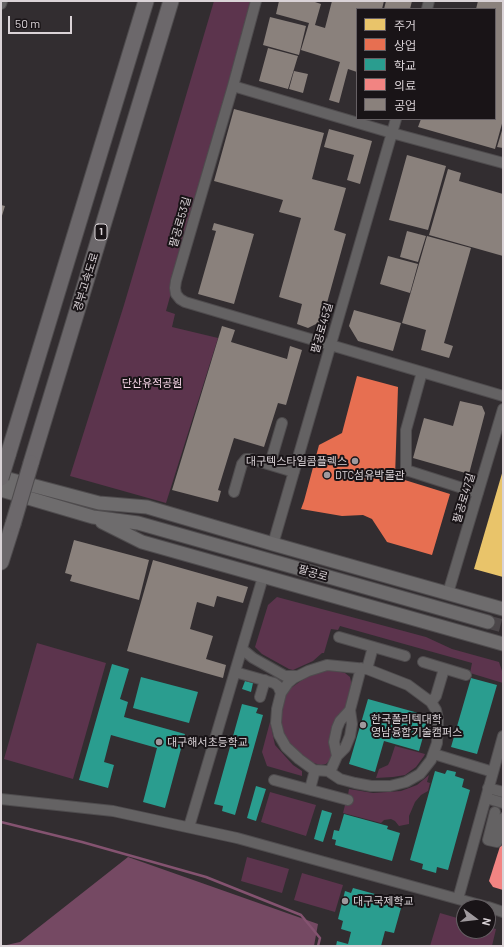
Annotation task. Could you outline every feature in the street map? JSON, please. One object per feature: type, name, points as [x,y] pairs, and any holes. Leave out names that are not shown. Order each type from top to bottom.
[{"type":"highway","name":"1","points":[[1,477],[146,1]]},
{"type":"highway","name":"경부고속도로","points":[[1,562],[171,1]]},
{"type":"main road","points":[[1,477],[99,503],[147,507],[503,609]]},
{"type":"main road","points":[[1,490],[93,517],[138,523]]},
{"type":"main road","points":[[99,503],[138,523]]},
{"type":"main road","points":[[93,517],[142,542],[503,644]]},
{"type":"main road","name":"팔공로","points":[[138,523],[488,622]]},
{"type":"street","name":"팔공로53길","points":[[256,1],[233,86],[176,281],[176,294],[185,302],[503,396]]},
{"type":"street","points":[[233,86],[392,133],[503,163]]},
{"type":"street","name":"팔공로45길","points":[[273,544],[396,120]]},
{"type":"street","points":[[422,372],[406,430],[406,470],[478,493]]},
{"type":"street","name":"팔공로47길","points":[[448,593],[503,410]]},
{"type":"street","points":[[270,464],[282,423]]},
{"type":"street","points":[[234,492],[242,464],[246,459],[270,464],[294,472]]},
{"type":"street","points":[[189,827],[263,577]]},
{"type":"street","points":[[339,637],[405,656]]},
{"type":"street","points":[[337,756],[334,742],[337,728],[340,720],[350,710],[373,646]]},
{"type":"street","points":[[242,648],[252,657],[285,676],[298,676]]},
{"type":"street","points":[[423,662],[466,675]]},
{"type":"street","points":[[327,665],[364,669],[404,684],[429,700],[436,710],[438,736],[434,754],[420,774],[409,781],[379,786],[361,785],[343,780],[330,772],[316,770],[293,754],[284,744],[279,735],[276,716],[281,693],[288,683],[308,671],[327,665]]},
{"type":"street","points":[[260,697],[263,680],[268,667]]},
{"type":"street","points":[[429,700],[434,700],[436,698],[444,669]]},
{"type":"street","points":[[235,672],[277,685],[281,693]]},
{"type":"street","points":[[330,772],[337,756],[345,748],[350,736],[352,724],[350,710]]},
{"type":"street","points":[[1,799],[113,811],[189,827],[237,838],[458,899],[503,736]]},
{"type":"street","points":[[434,754],[493,772]]},
{"type":"street","points":[[310,789],[316,770]]},
{"type":"street","points":[[274,780],[348,800]]},
{"type":"street","points":[[488,788],[503,792]]},
{"type":"street","points":[[486,798],[503,803]]},
{"type":"street","points":[[483,809],[500,815]]},
{"type":"green space","name":"단산유적공원","points":[[214,1],[252,1],[166,311],[175,314],[172,327],[218,338],[166,503],[70,476],[124,305]]},
{"type":"green space","points":[[277,597],[426,637],[452,649],[499,662],[503,674],[503,683],[470,673],[472,663],[340,626],[338,630],[331,629],[324,653],[313,661],[293,670],[289,669],[262,654],[255,647],[268,605]]},
{"type":"green space","points":[[37,643],[106,663],[73,779],[4,759]]},
{"type":"green space","points":[[323,671],[337,671],[345,673],[350,677],[352,686],[330,760],[326,764],[321,765],[313,763],[299,754],[290,745],[283,732],[280,716],[284,698],[291,688],[309,675]]},
{"type":"green space","points":[[270,722],[275,745],[293,765],[302,771],[302,776],[267,766],[262,752]]},
{"type":"green space","points":[[395,746],[425,754],[416,767],[405,775],[376,778],[379,769],[388,765]]},
{"type":"green space","points":[[429,775],[427,782],[430,783],[428,791],[421,795],[415,802],[409,816],[409,824],[399,826],[391,819],[384,820],[381,823],[343,813],[345,805],[348,803],[349,789],[373,793],[401,791],[417,785]]},
{"type":"green space","points":[[270,792],[316,805],[306,836],[261,822]]},
{"type":"green space","points":[[247,857],[289,869],[282,893],[241,881]]},
{"type":"green space","points":[[302,873],[343,885],[335,912],[294,900]]},
{"type":"green space","points":[[440,913],[456,918],[456,939],[494,939],[492,946],[430,946]]},
{"type":"shaded area","points":[[128,857],[318,924],[314,946],[2,946],[20,942]]},
{"type":"building: 주거","points":[[503,470],[503,577],[474,569]]},
{"type":"building: 상업","name":"대구텍스타일콤플렉스","points":[[357,376],[398,387],[395,477],[450,494],[432,555],[387,542],[372,519],[363,515],[342,516],[301,509],[319,445],[342,433]]},
{"type":"building: 학교","name":"대구해서초등학교","points":[[112,664],[129,669],[120,699],[128,702],[124,717],[185,734],[165,808],[143,802],[157,748],[111,735],[104,762],[114,765],[108,788],[79,780]]},
{"type":"building: 학교","points":[[141,677],[198,692],[189,723],[133,708]]},
{"type":"building: 학교","points":[[471,678],[497,685],[477,754],[451,747]]},
{"type":"building: 학교","points":[[245,681],[253,683],[251,692],[242,689]]},
{"type":"building: 학교","points":[[368,699],[429,716],[419,751],[384,741],[375,772],[349,764]]},
{"type":"building: 학교","points":[[242,704],[258,708],[256,713],[263,715],[235,815],[222,811],[223,806],[214,804]]},
{"type":"building: 학교","points":[[447,770],[456,772],[455,776],[464,779],[462,787],[470,790],[448,870],[437,867],[436,873],[422,869],[423,864],[410,860],[435,771],[445,774]]},
{"type":"building: 학교","points":[[256,786],[266,789],[256,821],[247,818]]},
{"type":"building: 학교","points":[[322,810],[332,813],[323,842],[314,839]]},
{"type":"building: 학교","points":[[344,814],[388,826],[387,829],[400,833],[392,861],[335,845],[336,840],[332,839],[334,830],[339,831]]},
{"type":"building: 학교","points":[[353,888],[397,900],[395,906],[401,908],[394,933],[385,931],[381,946],[336,946],[337,941],[348,944],[351,932],[341,929],[343,921],[338,919],[345,891],[351,893]]},
{"type":"building: 의료","points":[[503,837],[503,890],[493,887],[489,881]]},
{"type":"building: 공업","points":[[279,1],[315,1],[321,4],[315,25],[325,28],[332,1],[384,1],[382,8],[356,8],[356,72],[348,69],[339,103],[329,100],[340,62],[301,50],[309,23],[276,14]]},
{"type":"building: 공업","points":[[386,1],[412,1],[410,8],[384,8]]},
{"type":"building: 공업","points":[[478,1],[503,1],[503,120],[495,149],[418,127],[421,120],[496,120],[496,8],[476,8]]},
{"type":"building: 공업","points":[[270,17],[306,26],[299,55],[263,45]]},
{"type":"building: 공업","points":[[268,48],[298,56],[288,89],[259,81]]},
{"type":"building: 공업","points":[[294,71],[308,74],[303,93],[289,89]]},
{"type":"building: 공업","points":[[234,109],[324,133],[312,179],[346,188],[334,230],[346,234],[322,321],[308,328],[297,324],[302,304],[279,297],[301,218],[279,212],[283,200],[214,181]]},
{"type":"building: 공업","points":[[503,127],[503,148],[497,147]]},
{"type":"building: 공업","points":[[329,129],[372,141],[360,184],[347,180],[354,155],[324,147]]},
{"type":"building: 공업","points":[[407,155],[446,166],[428,230],[389,220]]},
{"type":"building: 공업","points":[[448,169],[461,173],[459,181],[503,194],[503,256],[429,235]]},
{"type":"building: 공업","points":[[1,205],[5,206],[1,219]]},
{"type":"building: 공업","points":[[214,223],[254,234],[234,304],[198,294],[216,231],[212,230]]},
{"type":"building: 공업","points":[[407,231],[426,236],[418,262],[400,257]]},
{"type":"building: 공업","points":[[427,236],[471,248],[444,343],[453,346],[449,358],[421,350],[426,330],[402,323]]},
{"type":"building: 공업","points":[[388,256],[418,264],[410,293],[380,284]]},
{"type":"building: 공업","points":[[354,310],[401,323],[393,351],[358,341],[349,326]]},
{"type":"building: 공업","points":[[222,326],[235,330],[231,342],[287,359],[290,346],[302,350],[286,405],[278,403],[264,447],[234,438],[218,490],[221,491],[218,502],[172,490]]},
{"type":"building: 공업","points":[[460,401],[482,406],[485,413],[469,474],[413,458],[424,418],[453,426]]},
{"type":"building: 공업","points":[[74,540],[149,560],[139,600],[70,581],[72,575],[65,573]]},
{"type":"building: 공업","points":[[153,560],[248,587],[243,603],[217,596],[214,607],[197,602],[190,629],[213,636],[206,659],[226,665],[223,678],[127,651]]},
{"type":"waterway","points":[[1,822],[82,842],[206,877],[301,915],[320,938],[318,946]]},
{"type":"tunnel","points":[[488,622],[503,626]]},
{"type":"place","name":"대구텍스타일콤플렉스","points":[[355,461]]},
{"type":"place","name":"DTC섬유박물관","points":[[327,475]]},
{"type":"place","name":"한국폴리텍대학 영남융합기술캠퍼스","points":[[363,725]]},
{"type":"place","name":"대구해서초등학교","points":[[159,742]]},
{"type":"place","name":"대구국제학교","points":[[345,901]]}]
